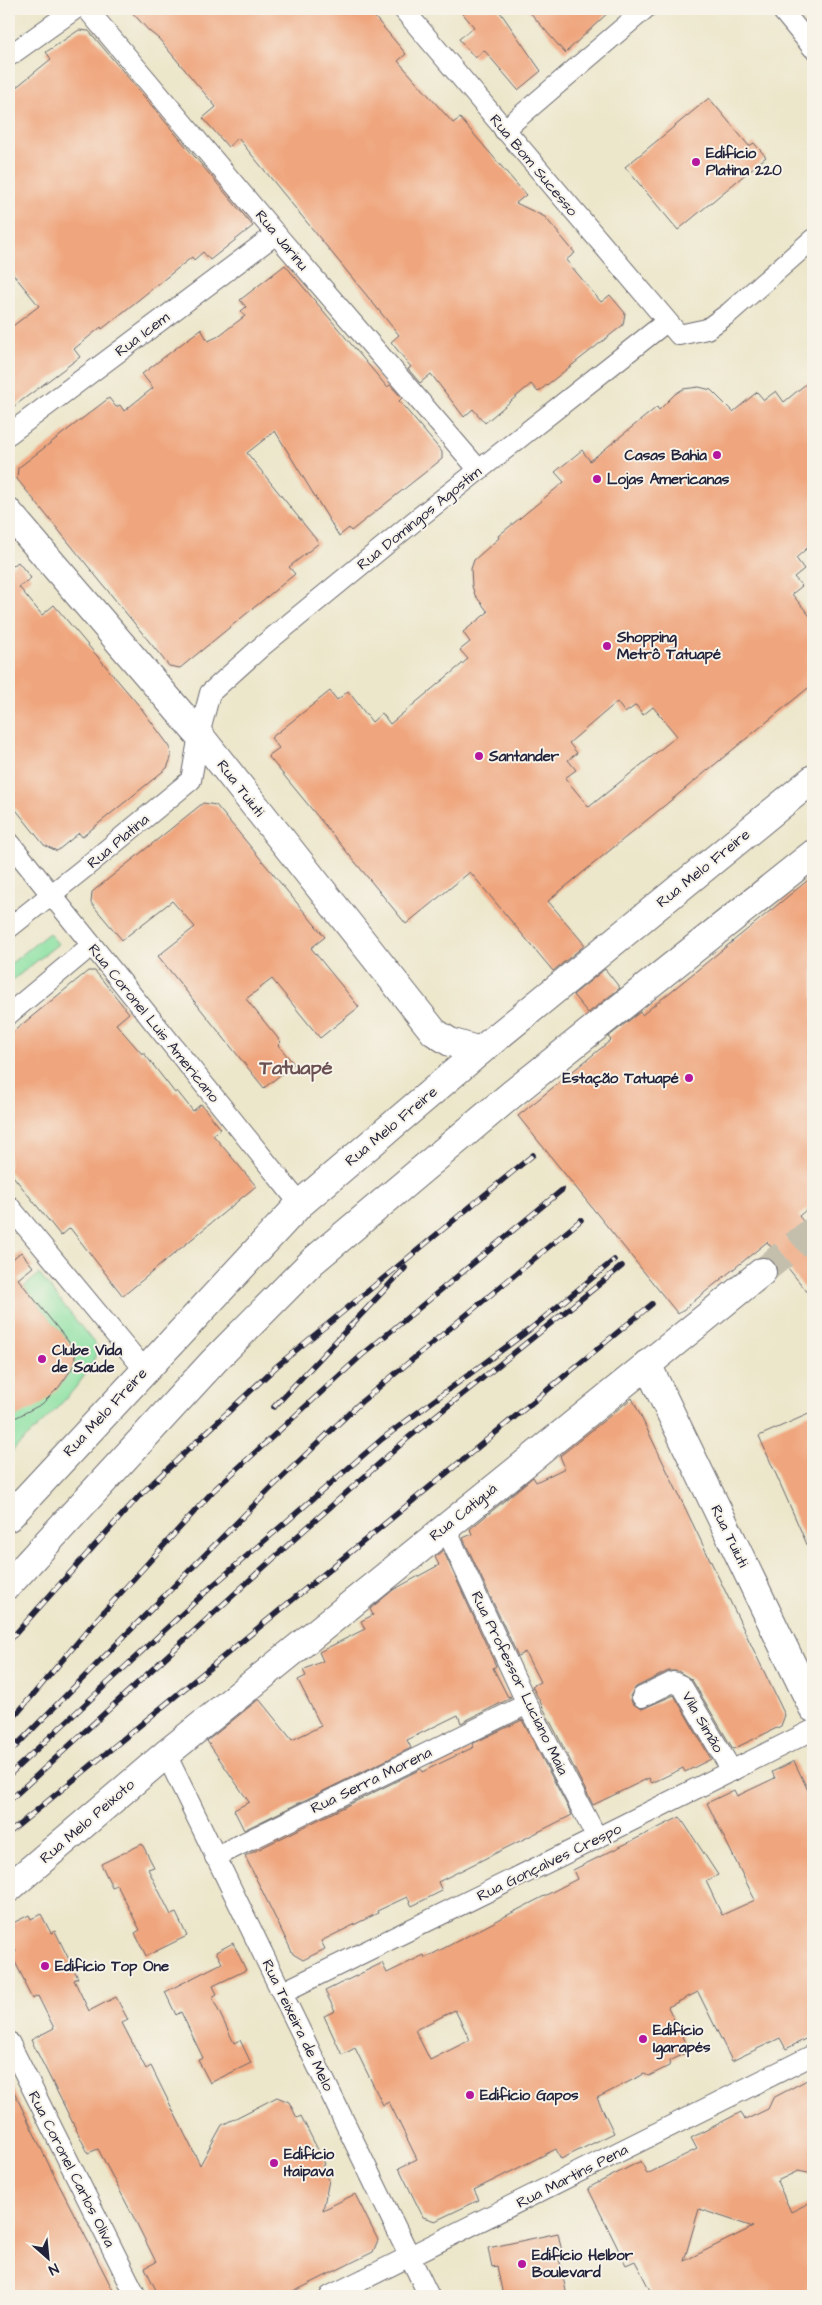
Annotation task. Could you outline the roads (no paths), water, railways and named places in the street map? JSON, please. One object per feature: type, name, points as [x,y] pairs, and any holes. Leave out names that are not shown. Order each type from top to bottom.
[{"type":"main road","name":"Rua Tuiuti","points":[[9,513],[199,735],[434,1032],[450,1042],[480,1051]]},
{"type":"main road","name":"Rua Melo Freire","points":[[9,1517],[144,1369],[300,1204],[480,1051],[813,779]]},
{"type":"main road","points":[[9,1584],[214,1361],[313,1261],[512,1094],[813,854]]},
{"type":"main road","name":"Rua Catiguá","points":[[166,1754],[444,1527],[762,1272]]},
{"type":"main road","name":"Rua Tuiuti","points":[[647,1364],[813,1708]]},
{"type":"main road","name":"Rua Melo Peixoto","points":[[9,1888],[166,1754]]},
{"type":"street","points":[[9,56],[75,9]]},
{"type":"street","name":"Rua Jarinu","points":[[87,9],[276,234],[479,470]]},
{"type":"street","name":"Rua Bom Sucesso","points":[[403,9],[666,322],[679,335],[708,329],[729,313],[813,239]]},
{"type":"street","points":[[504,130],[645,9]]},
{"type":"street","points":[[781,9],[813,48]]},
{"type":"street","name":"Rua Icem","points":[[9,434],[276,234]]},
{"type":"street","name":"Rua Domingos Agostim","points":[[199,735],[210,693],[261,647],[479,470],[666,322]]},
{"type":"street","name":"Rua Platina","points":[[9,928],[52,895],[191,780],[199,735]]},
{"type":"street","name":"Rua Coronel Luis Americano","points":[[9,842],[300,1204]]},
{"type":"street","points":[[9,1014],[92,945]]},
{"type":"street","points":[[9,1206],[144,1369]]},
{"type":"street","name":"Rua Professor Luciano Maia","points":[[444,1527],[527,1704],[597,1838]]},
{"type":"street","name":"Vila Simão","points":[[642,1697],[673,1682],[682,1686],[732,1771]]},
{"type":"street","name":"Rua Serra Morena","points":[[215,1857],[527,1704]]},
{"type":"street","name":"Rua Gonçalves Crespo","points":[[283,1992],[813,1730]]},
{"type":"street","name":"Rua Teixeira de Melo","points":[[166,1754],[429,2296]]},
{"type":"street","name":"Rua Coronel Carlos Oliva","points":[[9,2042],[136,2296]]},
{"type":"street","name":"Rua Martins Pena","points":[[330,2296],[813,2055]]},
{"type":"tunnel","points":[[762,1272],[813,1230]]},
{"type":"railway","points":[[9,1641],[140,1495],[277,1366],[533,1155]]},
{"type":"railway","points":[[9,1723],[99,1617],[214,1490],[362,1355],[562,1190]]},
{"type":"railway","points":[[9,1753],[272,1487],[361,1402],[581,1220]]},
{"type":"railway","points":[[9,1775],[211,1587],[382,1439],[529,1330],[614,1260]]},
{"type":"railway","points":[[9,1801],[301,1533],[408,1438],[622,1266]]},
{"type":"railway","points":[[274,1407],[405,1268]]},
{"type":"railway","points":[[9,1833],[652,1304]]},
{"type":"place","name":"Edifício Platina 220","points":[[696,162]]},
{"type":"place","name":"Casas Bahia","points":[[717,455]]},
{"type":"place","name":"Lojas Americanas","points":[[597,479]]},
{"type":"place","name":"Shopping Metrô Tatuapé","points":[[607,646]]},
{"type":"place","name":"Santander","points":[[479,756]]},
{"type":"place","name":"Estação Tatuapé","points":[[689,1078]]},
{"type":"place","name":"Clube Vida de Saúde","points":[[42,1359]]},
{"type":"place","name":"Edifício Top One","points":[[45,1966]]},
{"type":"place","name":"Edifício Igarapés","points":[[643,2039]]},
{"type":"place","name":"Edifício Gapos","points":[[470,2095]]},
{"type":"place","name":"Edifício Itaipava","points":[[274,2163]]},
{"type":"place","name":"Edifício Helbor Boulevard","points":[[522,2264]]},
{"type":"district","name":"Tatuapé","points":[[296,1067]]}]
